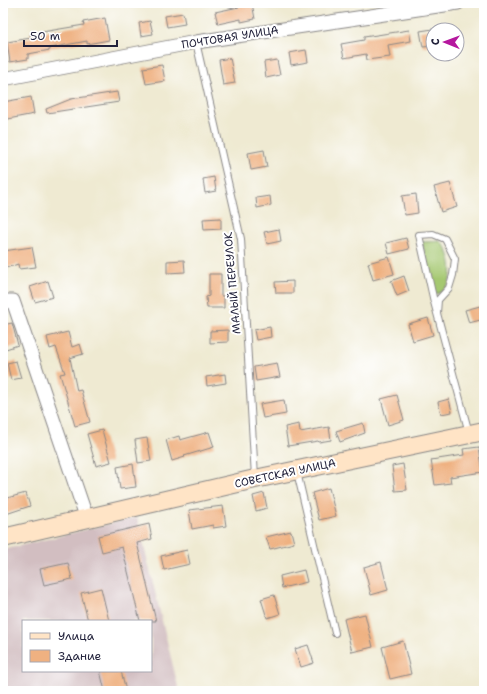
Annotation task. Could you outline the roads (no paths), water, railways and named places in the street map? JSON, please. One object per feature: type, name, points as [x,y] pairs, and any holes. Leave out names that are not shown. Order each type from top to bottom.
[{"type":"street","name":"ПОЧТОВАЯ УЛИЦА","points":[[3,79],[196,42],[458,3]]},
{"type":"street","points":[[3,301],[13,301],[87,519]]},
{"type":"street","name":"СОВЕТСКАЯ УЛИЦА","points":[[3,538],[255,479],[477,433]]},
{"type":"lane","name":"МАЛЫЙ ПЕРЕУЛОК","points":[[196,42],[241,239],[255,479]]},
{"type":"lane","points":[[437,313],[438,300],[449,288],[453,275],[454,259],[445,239],[433,234],[418,235],[437,313],[477,433]]},
{"type":"lane","points":[[297,471],[335,633]]}]
